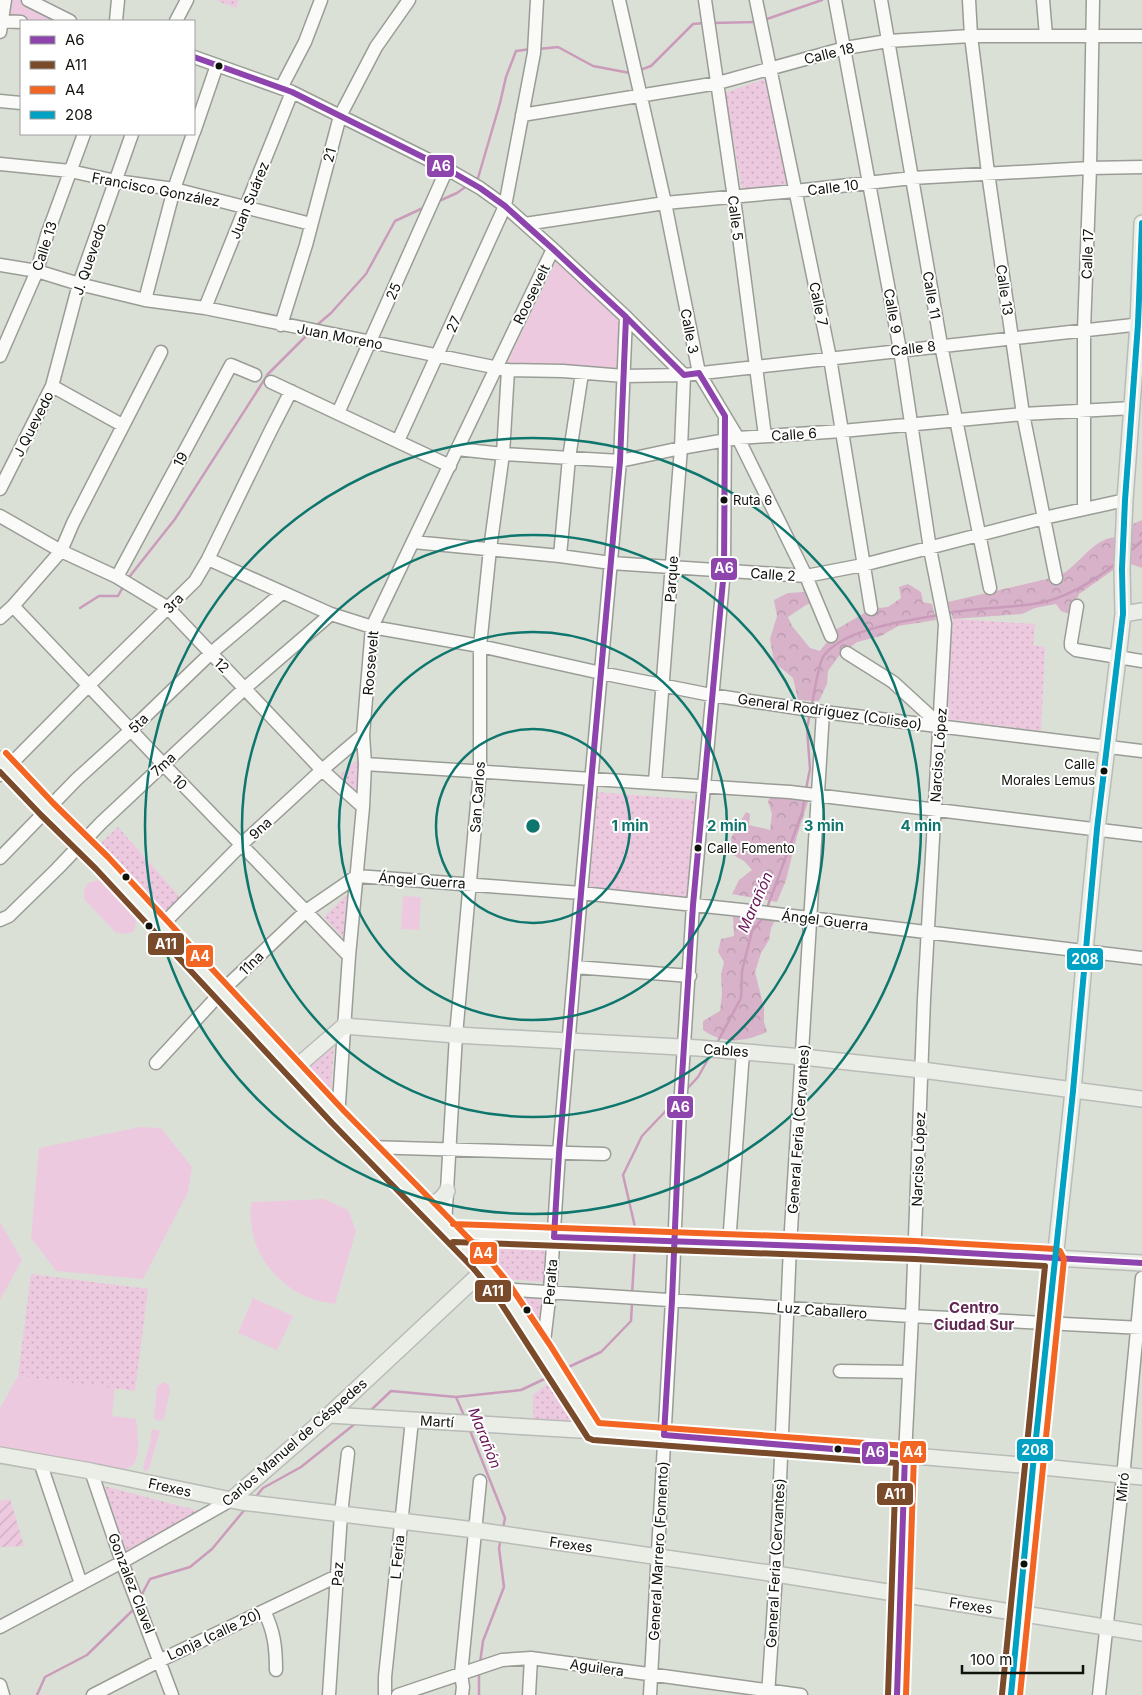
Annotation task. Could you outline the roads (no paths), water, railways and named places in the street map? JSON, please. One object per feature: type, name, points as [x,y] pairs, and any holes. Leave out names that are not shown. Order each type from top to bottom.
[{"type":"main road","points":[[1011,1695],[1032,1466],[1073,1091],[1084,951],[1122,614],[1125,500],[1140,324],[1142,223]]},
{"type":"main road","points":[[1122,614],[1142,611]]},
{"type":"main road","points":[[3,767],[81,843],[222,991],[338,1117],[483,1265],[502,1289],[594,1431]]},
{"type":"main road","points":[[294,1069],[344,1026]]},
{"type":"main road","name":"Cables","points":[[344,1026],[456,1035],[727,1050],[922,1070],[1142,1099]]},
{"type":"main road","points":[[422,1202],[435,1203],[447,1191]]},
{"type":"main road","points":[[449,1229],[491,1234],[915,1250],[1142,1263]]},
{"type":"main road","points":[[483,1265],[477,1248],[491,1234]]},
{"type":"main road","name":"Carlos Manuel de Céspedes","points":[[236,1501],[349,1396],[483,1265]]},
{"type":"main road","points":[[349,1396],[351,1416]]},
{"type":"main road","name":"Martí","points":[[329,1415],[664,1435],[1142,1477]]},
{"type":"main road","name":"Frexes","points":[[0,1455],[91,1471],[236,1501],[490,1532],[776,1574],[1142,1633]]},
{"type":"street","points":[[6,0],[1,25],[20,22]]},
{"type":"street","points":[[28,0],[68,20]]},
{"type":"street","points":[[116,20],[118,0]]},
{"type":"street","points":[[177,20],[187,0]]},
{"type":"street","name":"Juan Suárez","points":[[205,308],[246,208],[321,0]]},
{"type":"street","name":"21","points":[[281,324],[306,245],[340,116],[376,47],[409,0]]},
{"type":"street","name":"27","points":[[398,441],[439,355],[505,206],[535,47],[537,0]]},
{"type":"street","name":"Calle 3","points":[[619,0],[665,203],[699,373],[738,438],[806,576],[831,636]]},
{"type":"street","name":"Calle 5","points":[[705,0],[734,198],[765,436]]},
{"type":"street","name":"Calle 7","points":[[756,0],[830,358],[871,609]]},
{"type":"street","name":"Calle 11","points":[[881,0],[941,345],[990,588]]},
{"type":"street","name":"Calle 13","points":[[969,0],[971,36],[988,173],[1023,414],[1056,578]]},
{"type":"street","points":[[1043,0],[1046,36]]},
{"type":"street","name":"Calle 17","points":[[1084,509],[1084,330],[1090,168],[1093,0]]},
{"type":"street","name":"Calle 9","points":[[835,2],[900,350],[930,548],[945,624]]},
{"type":"street","name":"Calle 18","points":[[522,116],[718,83],[845,48],[888,41],[971,36],[1142,36]]},
{"type":"street","points":[[195,57],[287,90],[447,169],[480,188],[505,206],[553,249],[684,374]]},
{"type":"street","points":[[195,127],[217,65]]},
{"type":"street","points":[[0,101],[20,103]]},
{"type":"street","name":"Calle 13","points":[[0,356],[37,271],[47,234],[84,135]]},
{"type":"street","name":"J. Quevedo","points":[[52,386],[80,284],[132,135]]},
{"type":"street","points":[[145,300],[174,189],[192,135]]},
{"type":"street","name":"Francisco González","points":[[0,164],[70,171],[116,181],[174,189],[310,224]]},
{"type":"street","name":"Calle 10","points":[[525,224],[665,203],[795,192],[912,178],[1142,167]]},
{"type":"street","name":"25","points":[[338,413],[447,169]]},
{"type":"street","name":"Roosevelt","points":[[338,1117],[365,764],[363,735],[372,626],[457,449],[502,369],[553,249]]},
{"type":"street","name":"Juan Moreno","points":[[0,265],[37,271],[145,300],[205,308],[502,369],[624,376],[684,374]]},
{"type":"street","name":"Peralta","points":[[546,1355],[559,1153],[620,462],[626,317]]},
{"type":"street","name":"Calle 8","points":[[684,374],[1140,324]]},
{"type":"street","points":[[0,618],[13,606],[61,551],[122,425],[161,352]]},
{"type":"street","name":"19","points":[[117,577],[231,365],[255,375]]},
{"type":"street","name":"San Carlos","points":[[449,1229],[447,1191],[456,1035],[480,771],[480,646],[490,549],[503,454],[502,369]]},
{"type":"street","points":[[560,556],[569,458],[582,373]]},
{"type":"street","name":"Parque","points":[[655,782],[681,448],[684,374]]},
{"type":"street","points":[[271,382],[450,466]]},
{"type":"street","points":[[52,386],[122,425]]},
{"type":"street","name":"J Quevedo","points":[[0,490],[52,386]]},
{"type":"street","name":"3ra","points":[[3,767],[195,582],[291,391]]},
{"type":"street","name":"Calle 6","points":[[457,449],[620,462],[681,448],[738,438],[1023,414],[1133,408]]},
{"type":"street","points":[[691,1048],[690,976],[693,905],[724,570],[725,416]]},
{"type":"street","name":"Calle 2","points":[[413,542],[560,556],[611,563],[806,576],[863,565],[1044,518],[1125,500]]},
{"type":"street","name":"12","points":[[0,516],[61,551],[117,577],[168,608],[322,770],[362,807]]},
{"type":"street","name":"General Rodríguez (Coliseo)","points":[[208,559],[331,614],[372,626],[480,646],[601,673],[712,694],[823,712],[1142,751]]},
{"type":"street","name":"5ta","points":[[0,858],[47,809],[210,654],[282,593]]},
{"type":"street","name":"10","points":[[13,606],[349,956]]},
{"type":"street","points":[[1077,606],[1071,646],[1076,650],[1142,661]]},
{"type":"street","name":"7ma","points":[[0,920],[9,916],[81,843],[245,688],[331,614]]},
{"type":"street","name":"Narciso López","points":[[897,1695],[905,1455],[922,1070],[945,624]]},
{"type":"street","points":[[847,653],[893,682],[940,726]]},
{"type":"street","name":"General Feria (Cervantes)","points":[[768,1693],[776,1574],[780,1445],[790,1246],[823,712]]},
{"type":"street","name":"9na","points":[[161,926],[242,844],[363,735]]},
{"type":"street","points":[[365,764],[790,792],[1142,835]]},
{"type":"street","name":"Ángel Guerra","points":[[357,876],[581,893],[771,913],[1142,958]]},
{"type":"street","name":"11na","points":[[156,1063],[222,991],[306,910],[357,876]]},
{"type":"street","points":[[575,967],[690,976]]},
{"type":"street","name":"General Marrero (Fomento)","points":[[650,1695],[659,1557],[680,1107],[682,1076],[691,1048]]},
{"type":"street","points":[[729,1244],[743,1052]]},
{"type":"street","points":[[367,1147],[604,1154]]},
{"type":"street","name":"Miró","points":[[1099,1695],[1140,1328],[1142,1278]]},
{"type":"street","name":"Luz Caballero","points":[[502,1289],[912,1316],[1140,1328]]},
{"type":"street","points":[[840,1371],[909,1372]]},
{"type":"street","name":"L Feria","points":[[385,1695],[385,1677],[400,1521],[412,1420]]},
{"type":"street","name":"Paz","points":[[329,1695],[341,1514],[348,1453]]},
{"type":"street","points":[[40,1462],[81,1584]]},
{"type":"street","name":"Gonzalez Clavel","points":[[91,1471],[122,1562],[161,1660],[172,1695]]},
{"type":"street","points":[[462,1695],[466,1672],[480,1481]]},
{"type":"street","name":"Carlos Manuel de Céspedes","points":[[0,1627],[236,1501]]},
{"type":"street","name":"Lonja (calle 20)","points":[[93,1695],[161,1660],[337,1576]]},
{"type":"street","points":[[264,1611],[271,1624],[276,1644],[276,1670]]},
{"type":"street","points":[[529,1695],[531,1658]]},
{"type":"street","name":"Aguilera","points":[[398,1695],[502,1660],[531,1658],[768,1693],[801,1695]]},
{"type":"street","points":[[0,1685],[3,1695]]},
{"type":"waterway","points":[[764,20],[822,0]]},
{"type":"waterway","points":[[712,23],[757,22]]},
{"type":"waterway","points":[[640,70],[651,66],[693,24],[704,23]]},
{"type":"waterway","points":[[539,49],[558,47],[593,66],[630,73]]},
{"type":"waterway","points":[[474,180],[478,178],[506,77],[516,51],[531,49]]},
{"type":"waterway","points":[[439,201],[457,193],[468,185]]},
{"type":"waterway","points":[[317,325],[331,313],[366,274],[395,221],[423,208]]},
{"type":"waterway","points":[[130,576],[175,519],[268,374],[308,334]]},
{"type":"waterway","name":"Marañón","points":[[1128,553],[1142,541]]},
{"type":"waterway","name":"Marañón","points":[[948,613],[1033,604],[1055,599],[1088,583],[1116,563]]},
{"type":"waterway","points":[[80,608],[99,596],[118,596],[123,587]]},
{"type":"waterway","name":"Marañón","points":[[812,705],[821,661],[832,647],[845,639],[877,627],[940,615]]},
{"type":"waterway","name":"Marañón","points":[[806,789],[810,769],[807,728],[810,713]]},
{"type":"waterway","name":"Marañón","points":[[767,908],[802,813],[805,797]]},
{"type":"waterway","name":"Marañón","points":[[717,1043],[741,998],[742,971],[752,931],[763,918]]},
{"type":"waterway","name":"Marañón","points":[[685,1091],[698,1077],[711,1054]]},
{"type":"waterway","name":"Marañón","points":[[635,1235],[635,1227],[623,1175],[642,1136],[676,1100]]},
{"type":"waterway","name":"Marañón","points":[[632,1295],[635,1245]]},
{"type":"waterway","name":"Marañón","points":[[562,1370],[601,1352],[631,1321],[632,1303]]},
{"type":"waterway","name":"Marañón","points":[[370,1411],[391,1391],[456,1397],[521,1390],[553,1375]]},
{"type":"waterway","name":"Marañón","points":[[456,1397],[465,1418]]},
{"type":"waterway","points":[[255,1498],[263,1488],[301,1467],[356,1423]]},
{"type":"waterway","name":"Marañón","points":[[469,1428],[505,1518],[503,1528]]},
{"type":"waterway","points":[[140,1598],[150,1579],[190,1567],[212,1549],[246,1508]]},
{"type":"waterway","name":"Marañón","points":[[480,1663],[483,1641],[504,1587],[499,1548],[501,1538]]},
{"type":"waterway","points":[[37,1695],[45,1677],[87,1655],[134,1609]]},
{"type":"waterway","name":"Marañón","points":[[479,1673],[479,1695]]},
{"type":"place","name":"Ruta 6","points":[[724,500]]},
{"type":"place","name":"Calle Morales Lemus","points":[[1104,771]]},
{"type":"place","name":"Calle Fomento","points":[[698,848]]},
{"type":"district","name":"Centro Ciudad Sur","points":[[974,1316]]}]
